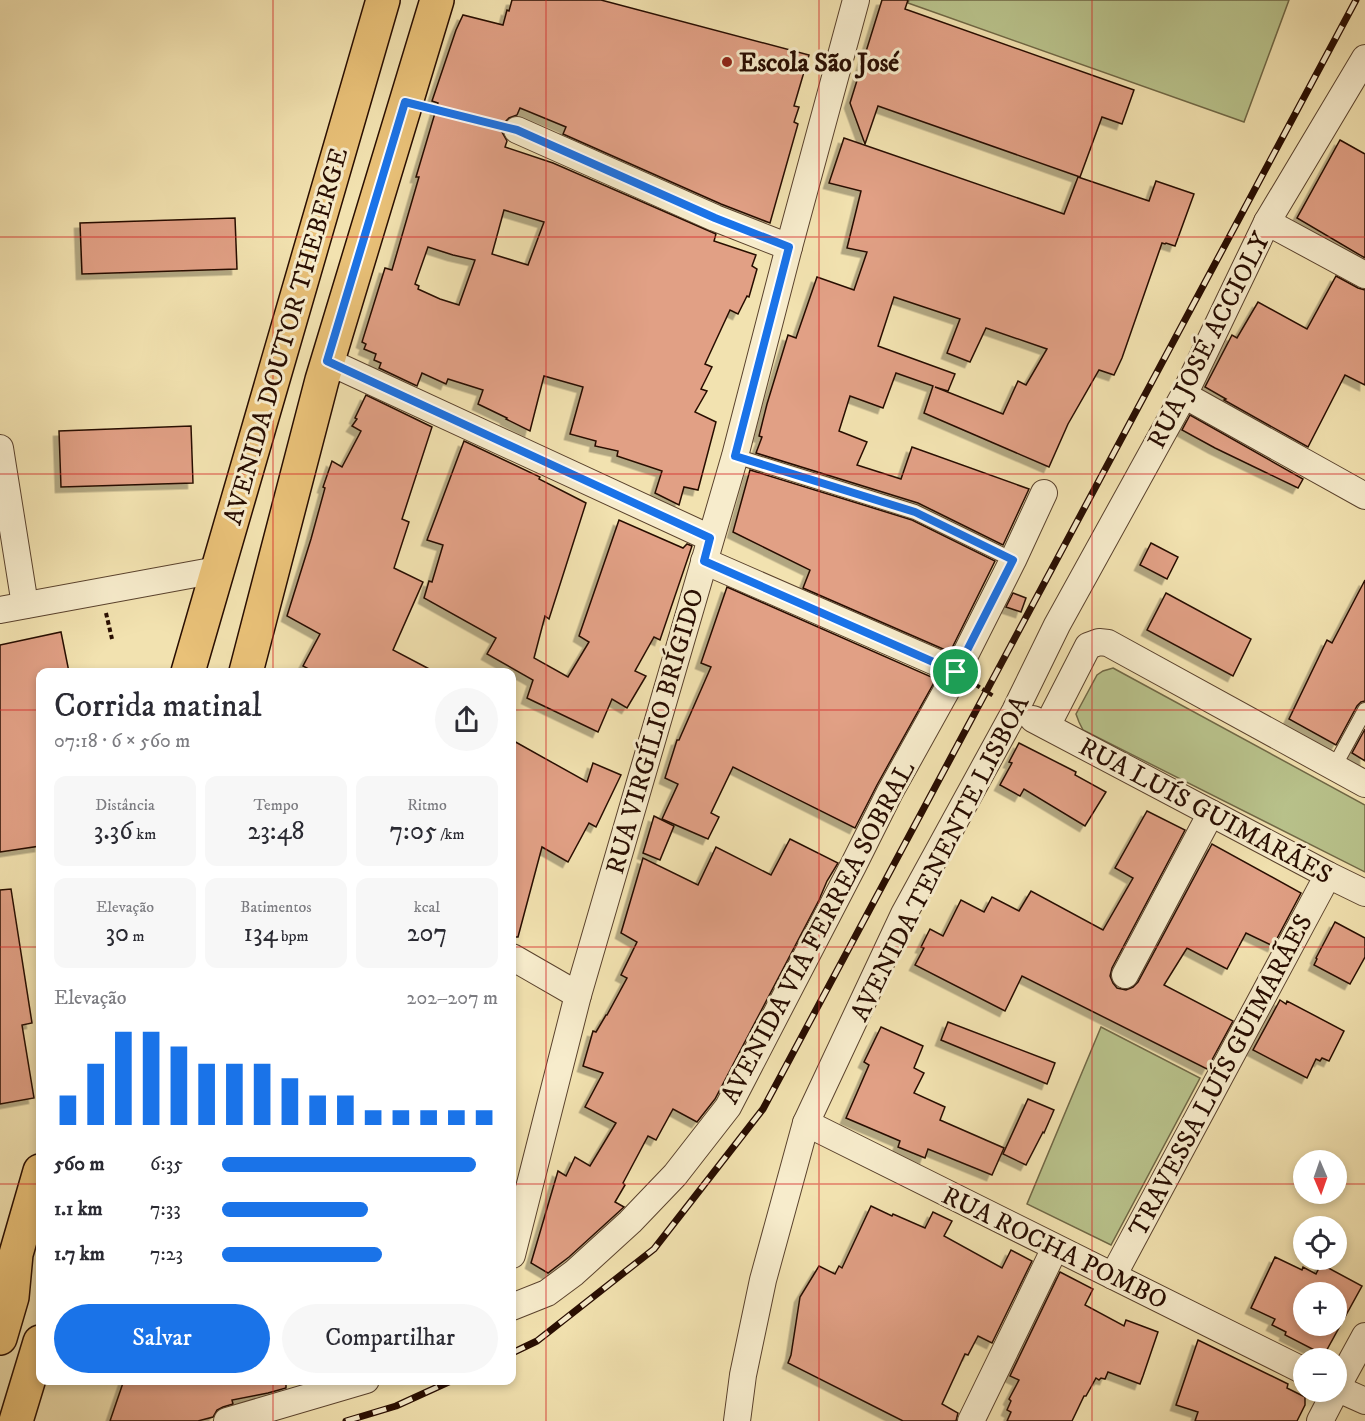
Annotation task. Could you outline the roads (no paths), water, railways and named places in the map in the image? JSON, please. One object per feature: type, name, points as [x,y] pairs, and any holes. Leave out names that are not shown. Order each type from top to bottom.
[{"type":"main road","name":"AVENIDA DOUTOR THEBERGE","points":[[189,668],[383,0]]},
{"type":"main road","name":"AVENIDA DOUTOR THEBERGE","points":[[247,668],[324,370],[437,0]]},
{"type":"main road","points":[[276,365],[324,370]]},
{"type":"main road","points":[[0,1338],[12,1298],[16,1254],[36,1185]]},
{"type":"main road","points":[[16,1421],[36,1355]]},
{"type":"street","name":"RUA VIRGÍLIO BRÍGIDO","points":[[516,1239],[578,995],[735,456],[856,0]]},
{"type":"street","name":"RUA JOSÉ ACCIOLY","points":[[1057,625],[1184,395],[1267,222],[1365,58]]},
{"type":"street","points":[[517,130],[715,218],[789,247]]},
{"type":"street","points":[[1267,222],[1365,275]]},
{"type":"street","points":[[324,370],[707,550],[956,672]]},
{"type":"street","points":[[1184,395],[1365,496]]},
{"type":"street","points":[[0,448],[25,605]]},
{"type":"street","name":"AVENIDA VIA FERREA SOBRAL","points":[[516,1305],[547,1293],[574,1273],[630,1222],[675,1175],[728,1107],[854,866],[890,792],[956,672],[1044,493]]},
{"type":"street","points":[[0,610],[217,570]]},
{"type":"street","name":"AVENIDA TENENTE LISBOA","points":[[737,1421],[743,1375],[763,1280],[806,1123],[904,914],[1016,711],[1057,625]]},
{"type":"street","points":[[1047,726],[1088,646],[1099,642],[1108,643],[1365,784]]},
{"type":"street","name":"RUA LUÍS GUIMARÃES","points":[[1016,711],[1365,893]]},
{"type":"street","points":[[1125,975],[1212,813]]},
{"type":"street","name":"TRAVESSA LUÍS GUIMARÃES","points":[[1113,1276],[1328,875]]},
{"type":"street","points":[[516,959],[578,995]]},
{"type":"street","name":"RUA ROCHA POMBO","points":[[806,1123],[1293,1366]]},
{"type":"street","points":[[971,1421],[1055,1248]]},
{"type":"street","points":[[1347,1369],[1365,1336]]},
{"type":"street","points":[[227,1421],[349,1385]]},
{"type":"street","points":[[1347,1394],[1365,1401]]},
{"type":"street","points":[[1320,1421],[1330,1402]]},
{"type":"lane","points":[[735,456],[915,512],[1013,560]]},
{"type":"lane","points":[[1334,767],[1365,711]]},
{"type":"railway","points":[[516,1351],[537,1341],[654,1249],[763,1109],[1356,0]]},
{"type":"railway","points":[[346,1421],[396,1406],[442,1385]]},
{"type":"place","name":"Escola São José","points":[[727,62]]}]
